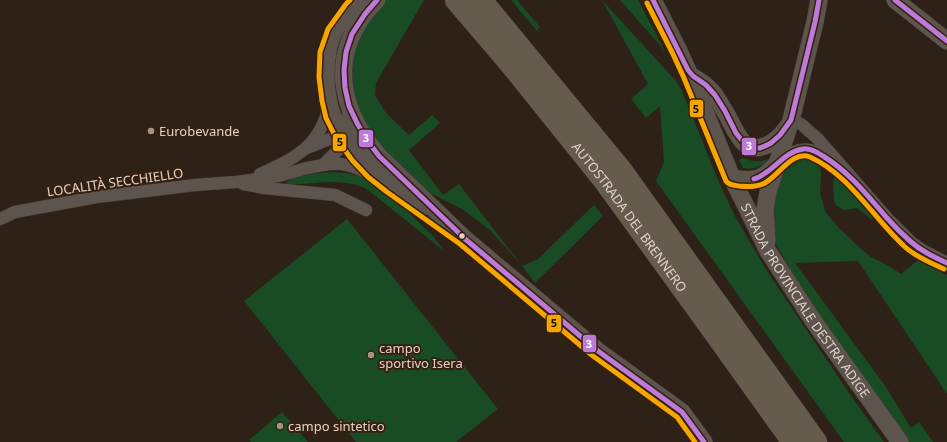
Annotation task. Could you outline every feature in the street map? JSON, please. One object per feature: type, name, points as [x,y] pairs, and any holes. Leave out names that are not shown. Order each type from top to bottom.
[{"type":"highway","name":"AUTOSTRADA DEL BRENNERO","points":[[456,0],[509,62],[604,180],[793,442]]},
{"type":"highway","name":"AUTOSTRADA DEL BRENNERO","points":[[481,0],[621,170],[816,442]]},
{"type":"street","points":[[361,0],[352,8],[335,31],[327,53],[326,76],[332,115],[344,137],[357,156],[378,177],[464,238]]},
{"type":"street","points":[[323,165],[338,150],[349,128],[348,105],[344,77],[345,57],[350,39],[364,14],[377,0]]},
{"type":"street","name":"STRADA PROVINCIALE DESTRA ADIGE","points":[[653,0],[690,75],[732,178],[768,251],[812,319],[900,442]]},
{"type":"street","points":[[768,251],[765,209],[768,192],[791,120],[819,0]]},
{"type":"street","points":[[895,0],[947,41]]},
{"type":"street","points":[[690,75],[713,92],[738,135],[744,143],[752,148],[766,146],[771,143],[785,130],[791,120]]},
{"type":"street","name":"LOCALITÀ SECCHIELLO","points":[[236,182],[251,178],[274,168],[286,162],[307,147],[321,129],[330,104]]},
{"type":"street","points":[[348,105],[360,130],[370,145],[398,175],[464,238],[598,351],[682,412],[704,442]]},
{"type":"street","points":[[791,120],[801,124],[818,139],[888,219],[911,242],[922,250],[947,263]]},
{"type":"street","name":"LOCALITÀ SECCHIELLO","points":[[304,149],[335,136],[357,139],[370,145]]},
{"type":"street","points":[[732,178],[748,180],[758,179],[768,173],[788,154],[807,149],[818,153],[849,175]]},
{"type":"street","name":"LOCALITÀ SECCHIELLO","points":[[0,220],[15,212],[97,197],[279,176],[306,168],[323,165],[341,164],[364,170],[378,177]]},
{"type":"street","points":[[236,182],[264,188],[335,195],[366,210]]},
{"type":"green space","points":[[386,0],[424,0],[376,83],[375,95],[386,113],[409,135],[432,115],[440,123],[409,150],[443,195],[459,184],[522,266],[491,231],[462,209],[432,194],[415,180],[385,150],[367,128],[355,99],[352,83],[352,70],[355,51],[362,33],[374,13]]},
{"type":"green space","points":[[511,0],[517,0],[540,27],[537,31]]},
{"type":"green space","points":[[602,0],[676,81],[682,91],[720,185],[736,218],[767,271],[884,442],[844,442],[656,181],[664,162],[660,106],[646,118],[631,99],[648,84]]},
{"type":"green space","points":[[620,0],[638,0],[665,51]]},
{"type":"green space","points":[[773,157],[752,169],[743,168],[739,160],[742,158],[761,161]]},
{"type":"green space","points":[[799,157],[816,160],[820,165],[820,192],[825,211],[838,227],[871,257],[901,274],[918,260],[947,275],[947,394],[858,261],[795,263],[886,387],[911,428],[919,422],[933,442],[908,442],[843,352],[774,241],[771,208],[782,167],[790,160]]},
{"type":"green space","points":[[333,172],[347,173],[371,180],[382,188],[433,236],[444,251],[363,187],[342,182],[283,185],[300,176]]},
{"type":"green space","points":[[835,172],[874,217],[871,219],[857,208],[844,210],[837,206],[834,202],[833,182]]},
{"type":"green space","points":[[594,205],[603,216],[535,283],[522,266],[538,259]]},
{"type":"green space","name":"campo sportivo Isera","points":[[347,219],[498,409],[456,442],[356,442],[244,301]]},
{"type":"green space","name":"campo sintetico","points":[[282,412],[308,442],[251,442],[249,440]]},
{"type":"transit line","name":"5","points":[[350,0],[328,29],[320,52],[319,77],[326,118],[335,136],[352,160],[368,177],[460,244],[593,356],[677,417],[695,442]]},
{"type":"transit line","name":"3","points":[[377,0],[365,14],[352,34],[346,52],[344,70],[345,88],[349,106],[367,140],[379,156],[464,238],[598,351],[682,412],[704,442]]},
{"type":"transit line","name":"3","points":[[653,0],[688,70],[693,76],[706,85],[715,95],[736,133],[744,143],[754,148],[760,148],[771,143],[780,135],[791,120],[819,0]]},
{"type":"transit line","name":"3","points":[[895,0],[947,41]]},
{"type":"transit line","name":"5","points":[[647,3],[684,78],[727,182],[731,185],[759,185],[765,183],[792,160],[798,157],[810,157],[824,165],[849,186],[893,236],[909,251],[944,269]]},
{"type":"transit line","name":"3","points":[[754,179],[761,176],[784,158],[796,151],[803,149],[813,151],[841,169],[865,192],[892,224],[914,245],[947,263]]},
{"type":"place","name":"Eurobevande","points":[[151,131]]},
{"type":"place","name":"campo sportivo Isera","points":[[371,355]]},
{"type":"place","name":"campo sintetico","points":[[280,426]]}]
